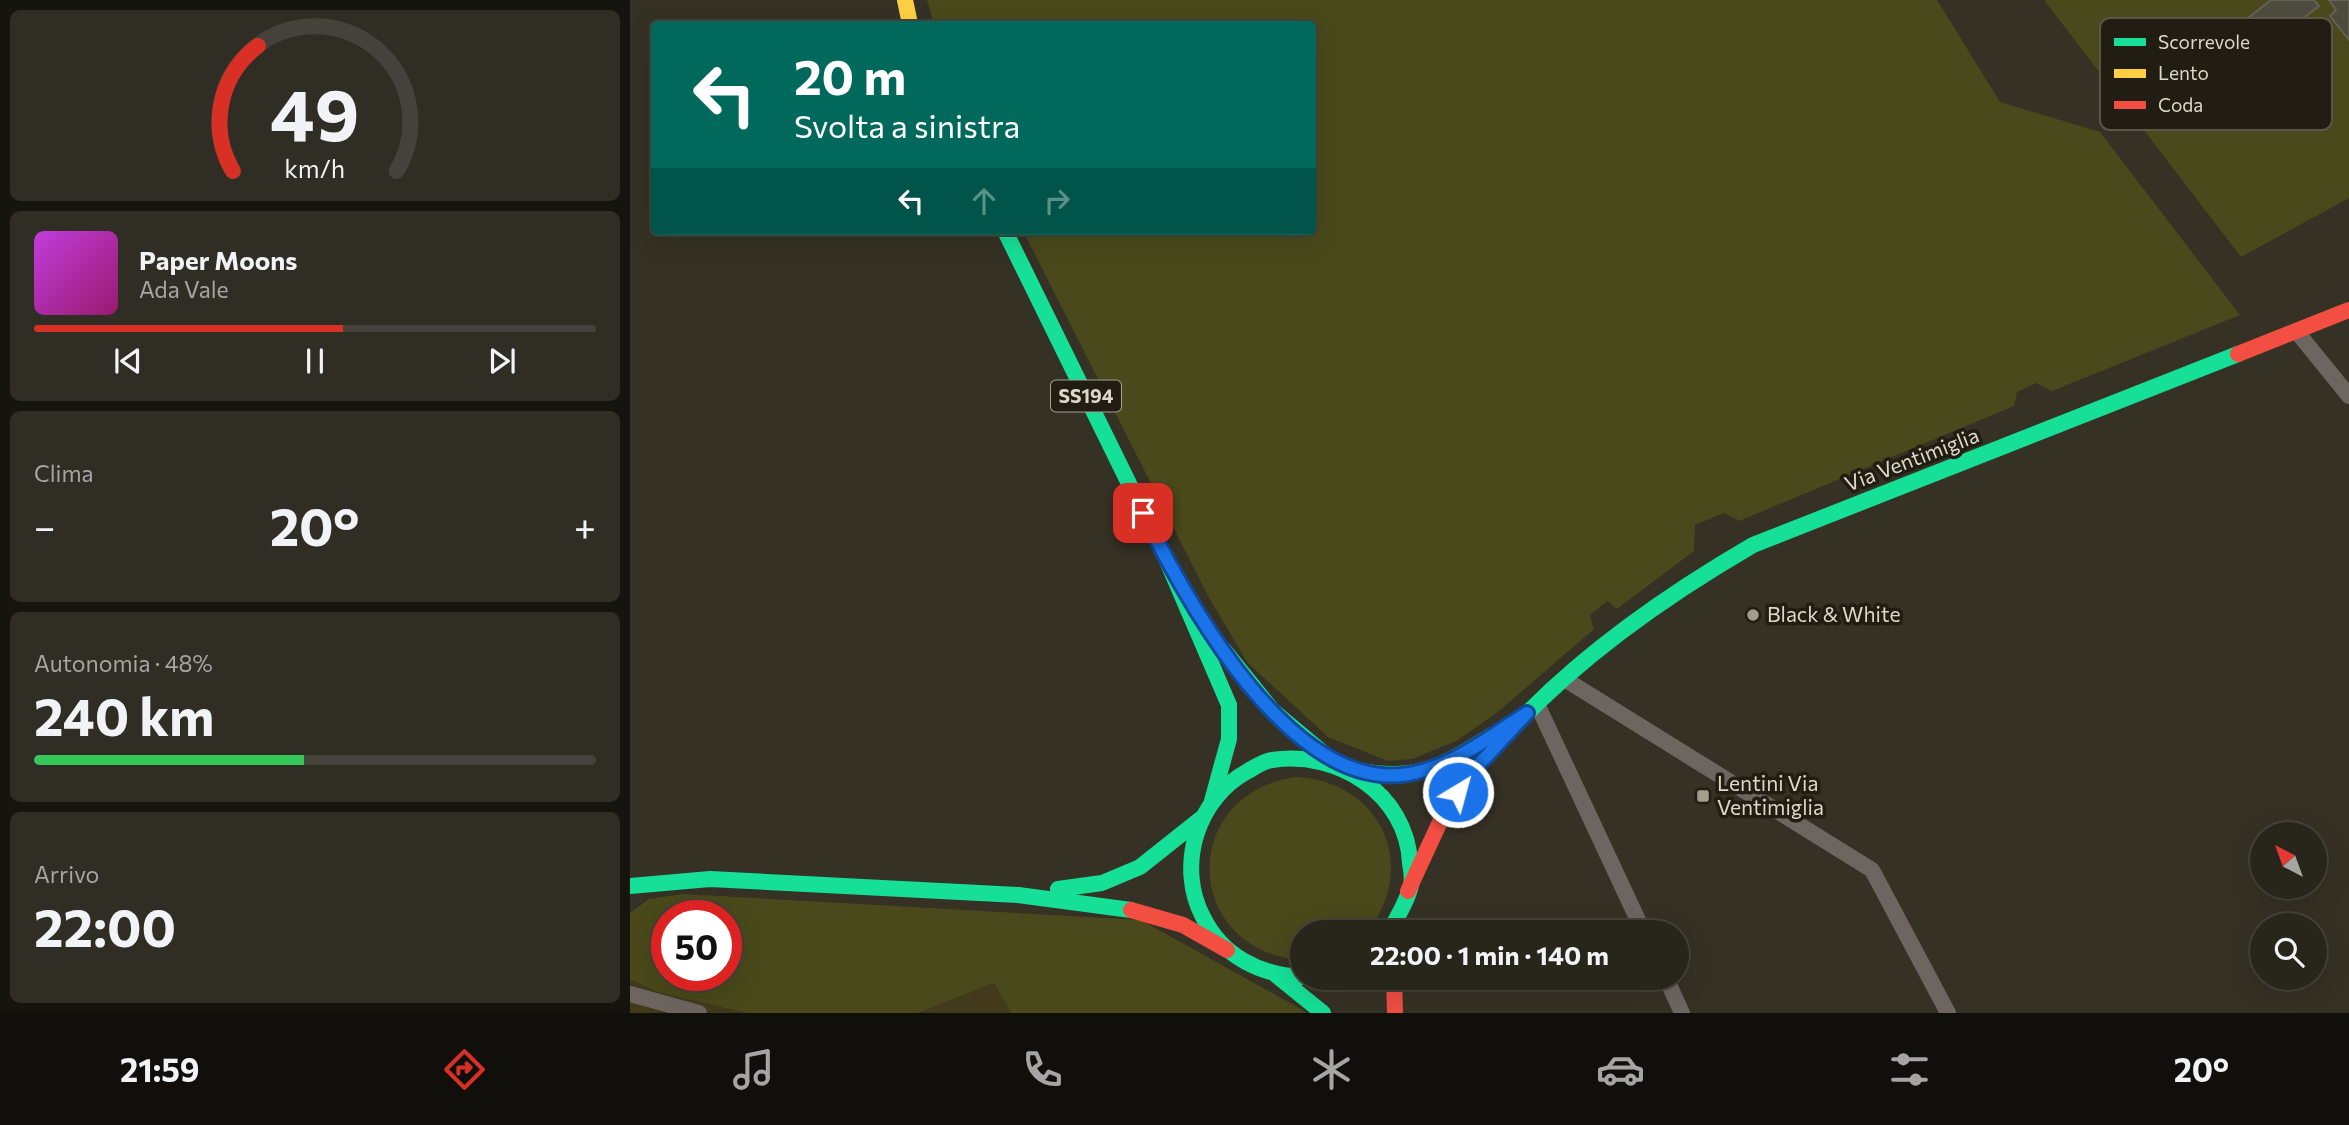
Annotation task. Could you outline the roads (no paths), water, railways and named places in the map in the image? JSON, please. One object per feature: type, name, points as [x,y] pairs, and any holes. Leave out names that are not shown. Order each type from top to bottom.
[{"type":"main road","points":[[905,0],[909,21]]},
{"type":"main road","name":"SS194","points":[[1007,235],[1167,561]]},
{"type":"main road","name":"Via Ventimiglia","points":[[1532,708],[1639,617],[1686,584],[1753,545],[2349,310]]},
{"type":"main road","points":[[1167,561],[1248,687],[1281,721],[1334,762]]},
{"type":"main road","points":[[1167,561],[1229,705],[1229,739],[1212,801],[1203,817],[1191,854],[1191,883],[1203,920],[1227,950]]},
{"type":"main road","points":[[1212,801],[1233,780],[1267,762],[1305,757],[1388,776],[1411,774],[1461,755],[1532,708]]},
{"type":"main road","points":[[1399,920],[1408,891],[1445,811],[1471,773],[1532,708]]},
{"type":"main road","points":[[1351,769],[1382,792],[1398,816],[1410,853],[1408,891]]},
{"type":"main road","points":[[1018,895],[1102,883],[1140,867],[1203,817]]},
{"type":"main road","points":[[630,886],[710,879],[1018,895],[1146,912],[1183,925],[1250,965],[1276,975],[1290,976]]},
{"type":"main road","points":[[1276,975],[1323,1013]]},
{"type":"main road","points":[[1394,990],[1395,1013]]},
{"type":"lane","points":[[2297,332],[2349,396]]},
{"type":"lane","points":[[1566,680],[1872,870],[1948,1013]]},
{"type":"lane","points":[[1532,708],[1638,920]]},
{"type":"lane","points":[[1671,990],[1682,1013]]},
{"type":"lane","points":[[630,994],[699,1013]]},
{"type":"place","name":"Black & White","points":[[1753,615]]},
{"type":"place","name":"Lentini Via Ventimiglia","points":[[1703,796]]}]
